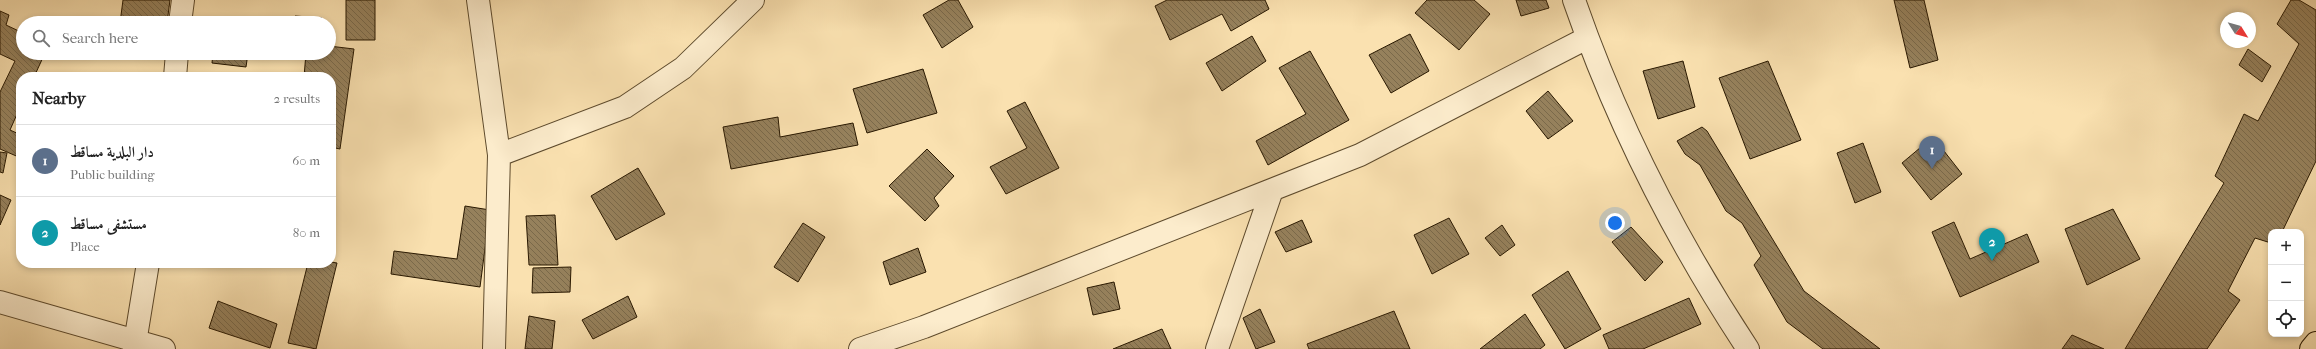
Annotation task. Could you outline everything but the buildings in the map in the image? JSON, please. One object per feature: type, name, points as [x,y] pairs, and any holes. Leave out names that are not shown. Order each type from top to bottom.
[{"type":"highway","points":[[2311,349],[2316,343]]},
{"type":"street","points":[[181,16],[183,0]]},
{"type":"street","points":[[478,0],[498,155],[494,349]]},
{"type":"street","points":[[498,155],[625,107],[683,68],[753,0]]},
{"type":"street","points":[[1574,0],[1587,38],[1623,125],[1670,222],[1748,349]]},
{"type":"street","points":[[860,349],[924,327],[1360,155],[1587,38]]},
{"type":"street","points":[[175,72],[176,60]]},
{"type":"street","points":[[1217,349],[1272,190]]},
{"type":"street","points":[[135,345],[147,268]]},
{"type":"street","points":[[0,302],[135,345],[164,349]]},
{"type":"place","name":"دار البلدية مساقط","points":[[1932,169]]},
{"type":"place","name":"مستشفى مساقط","points":[[1992,261]]}]
